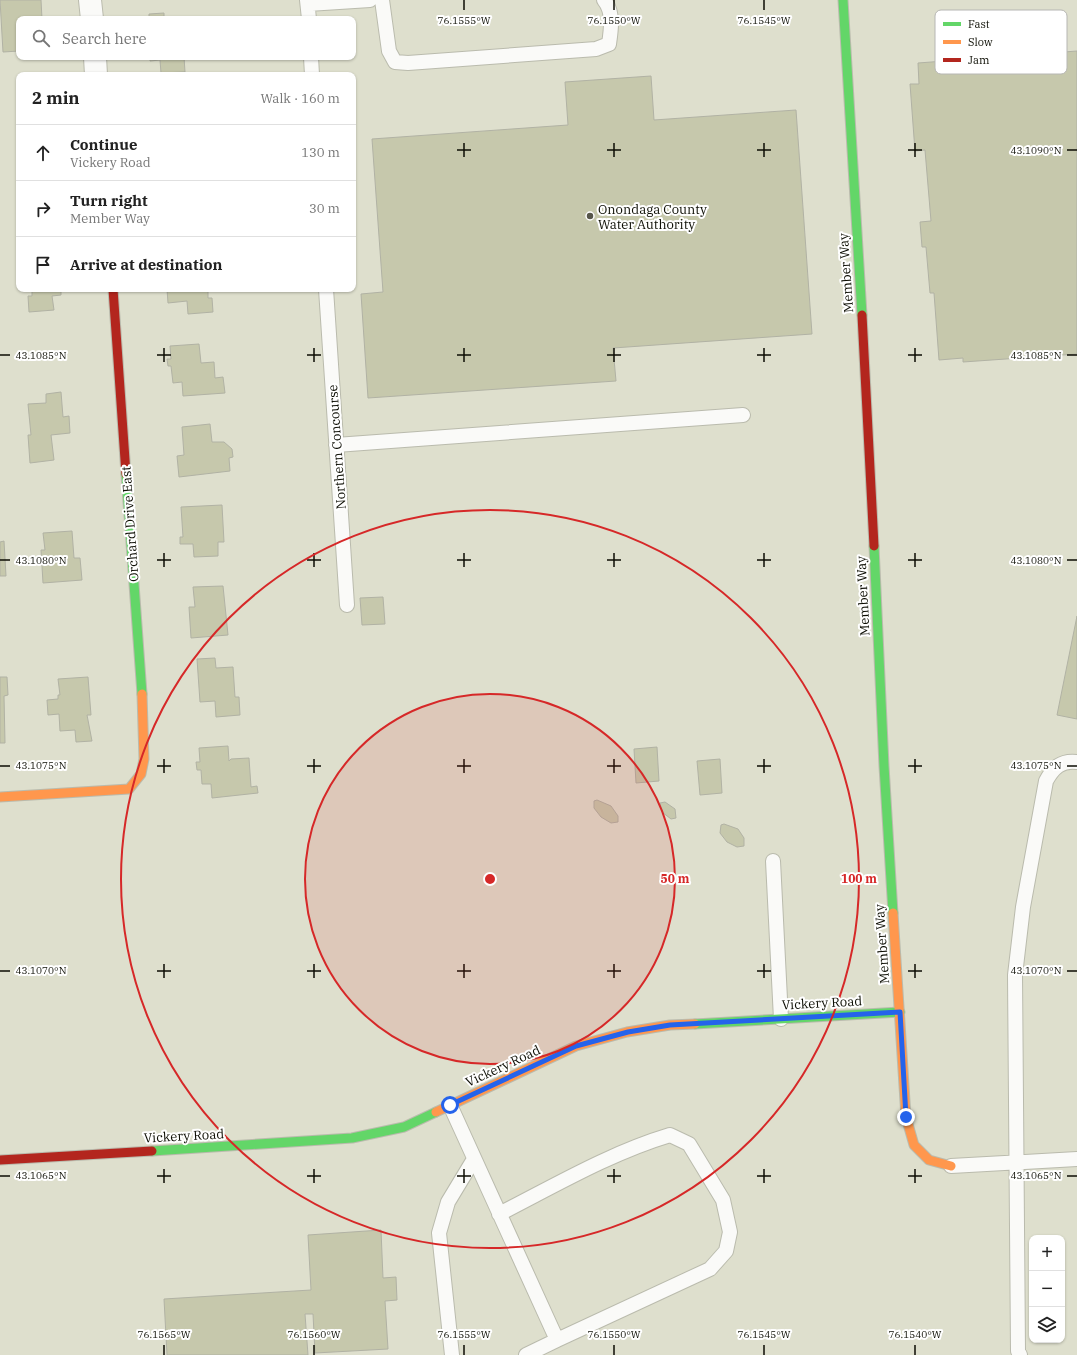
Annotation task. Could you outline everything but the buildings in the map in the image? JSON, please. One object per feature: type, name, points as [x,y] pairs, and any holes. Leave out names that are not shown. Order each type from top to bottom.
[{"type":"street","points":[[90,0],[92,16]]},
{"type":"street","name":"Member Way","points":[[843,0],[866,378],[884,766],[906,1117],[914,1145],[929,1160],[951,1166]]},
{"type":"street","points":[[95,60],[96,72]]},
{"type":"street","name":"Orchard Drive East","points":[[0,797],[129,789],[141,774],[144,759],[144,717],[113,292]]},
{"type":"street","name":"Vickery Road","points":[[0,1160],[352,1138],[404,1127],[576,1046],[628,1032],[670,1025],[900,1012]]},
{"type":"lane","points":[[308,16],[307,2],[370,0]]},
{"type":"lane","points":[[382,0],[389,51],[395,62],[408,63],[596,49],[609,44],[611,31],[610,7],[604,0]]},
{"type":"lane","points":[[311,60],[312,72]]},
{"type":"lane","name":"Northern Concourse","points":[[326,292],[347,605]]},
{"type":"lane","points":[[336,445],[743,415]]},
{"type":"lane","points":[[1020,1355],[1018,1351],[1015,975],[1022,907],[1046,781],[1052,770],[1062,762],[1077,762]]},
{"type":"lane","points":[[773,861],[781,1019]]},
{"type":"lane","points":[[450,1105],[557,1340]]},
{"type":"lane","points":[[499,1214],[595,1166],[649,1141],[670,1134],[689,1144],[723,1200],[730,1232],[726,1251],[710,1269],[526,1355]]},
{"type":"lane","points":[[452,1355],[438,1233],[448,1202],[474,1159]]},
{"type":"lane","points":[[951,1166],[1077,1159]]},
{"type":"traffic: fast","points":[[843,0],[862,315]]},
{"type":"traffic: fast","points":[[126,474],[142,694]]},
{"type":"traffic: fast","points":[[874,546],[884,766],[893,913]]},
{"type":"traffic: fast","points":[[695,1024],[900,1012]]},
{"type":"traffic: fast","points":[[152,1151],[352,1138],[404,1127],[436,1112]]},
{"type":"traffic: slow","points":[[0,797],[129,789],[141,774],[144,759],[142,694]]},
{"type":"traffic: slow","points":[[893,913],[906,1117],[914,1145],[929,1160],[951,1166]]},
{"type":"traffic: slow","points":[[436,1112],[576,1046],[627,1032],[670,1025],[695,1024]]},
{"type":"traffic: jam","points":[[113,292],[126,474]]},
{"type":"traffic: jam","points":[[862,315],[874,546]]},
{"type":"traffic: jam","points":[[0,1160],[152,1151]]},
{"type":"place","name":"Onondaga County Water Authority","points":[[590,216]]},
{"type":"route","points":[[450,1105],[576,1046],[628,1032],[670,1025],[900,1012],[906,1117]]}]
